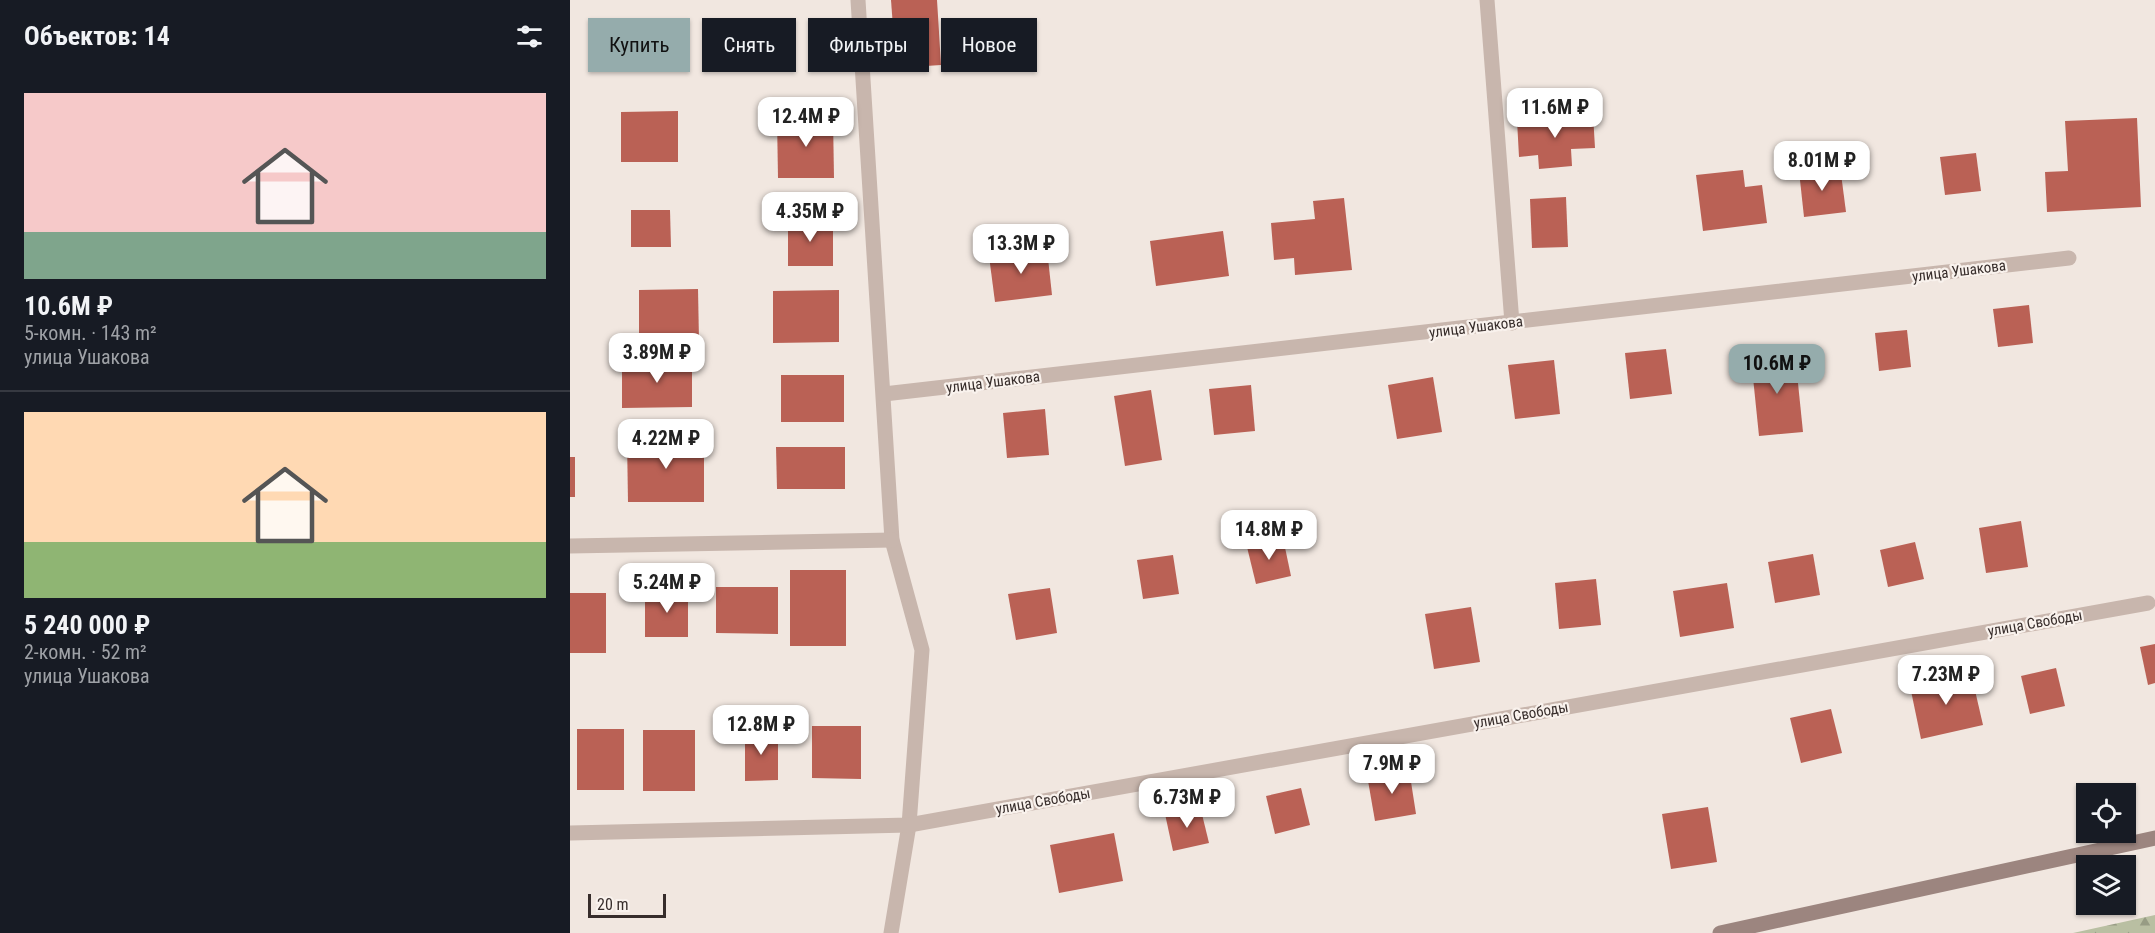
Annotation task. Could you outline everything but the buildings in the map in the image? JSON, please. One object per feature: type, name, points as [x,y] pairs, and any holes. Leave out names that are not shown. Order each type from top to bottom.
[{"type":"street","points":[[858,0],[892,540],[922,650],[909,825],[891,933]]},
{"type":"street","points":[[1487,0],[1512,323]]},
{"type":"street","name":"улица Ушакова","points":[[884,394],[2068,258]]},
{"type":"street","points":[[570,546],[892,540]]},
{"type":"street","name":"улица Свободы","points":[[570,833],[909,825],[2148,603]]},
{"type":"street","points":[[1720,933],[2155,838]]},
{"type":"green space","points":[[2155,915],[2155,933],[2073,933]]}]
